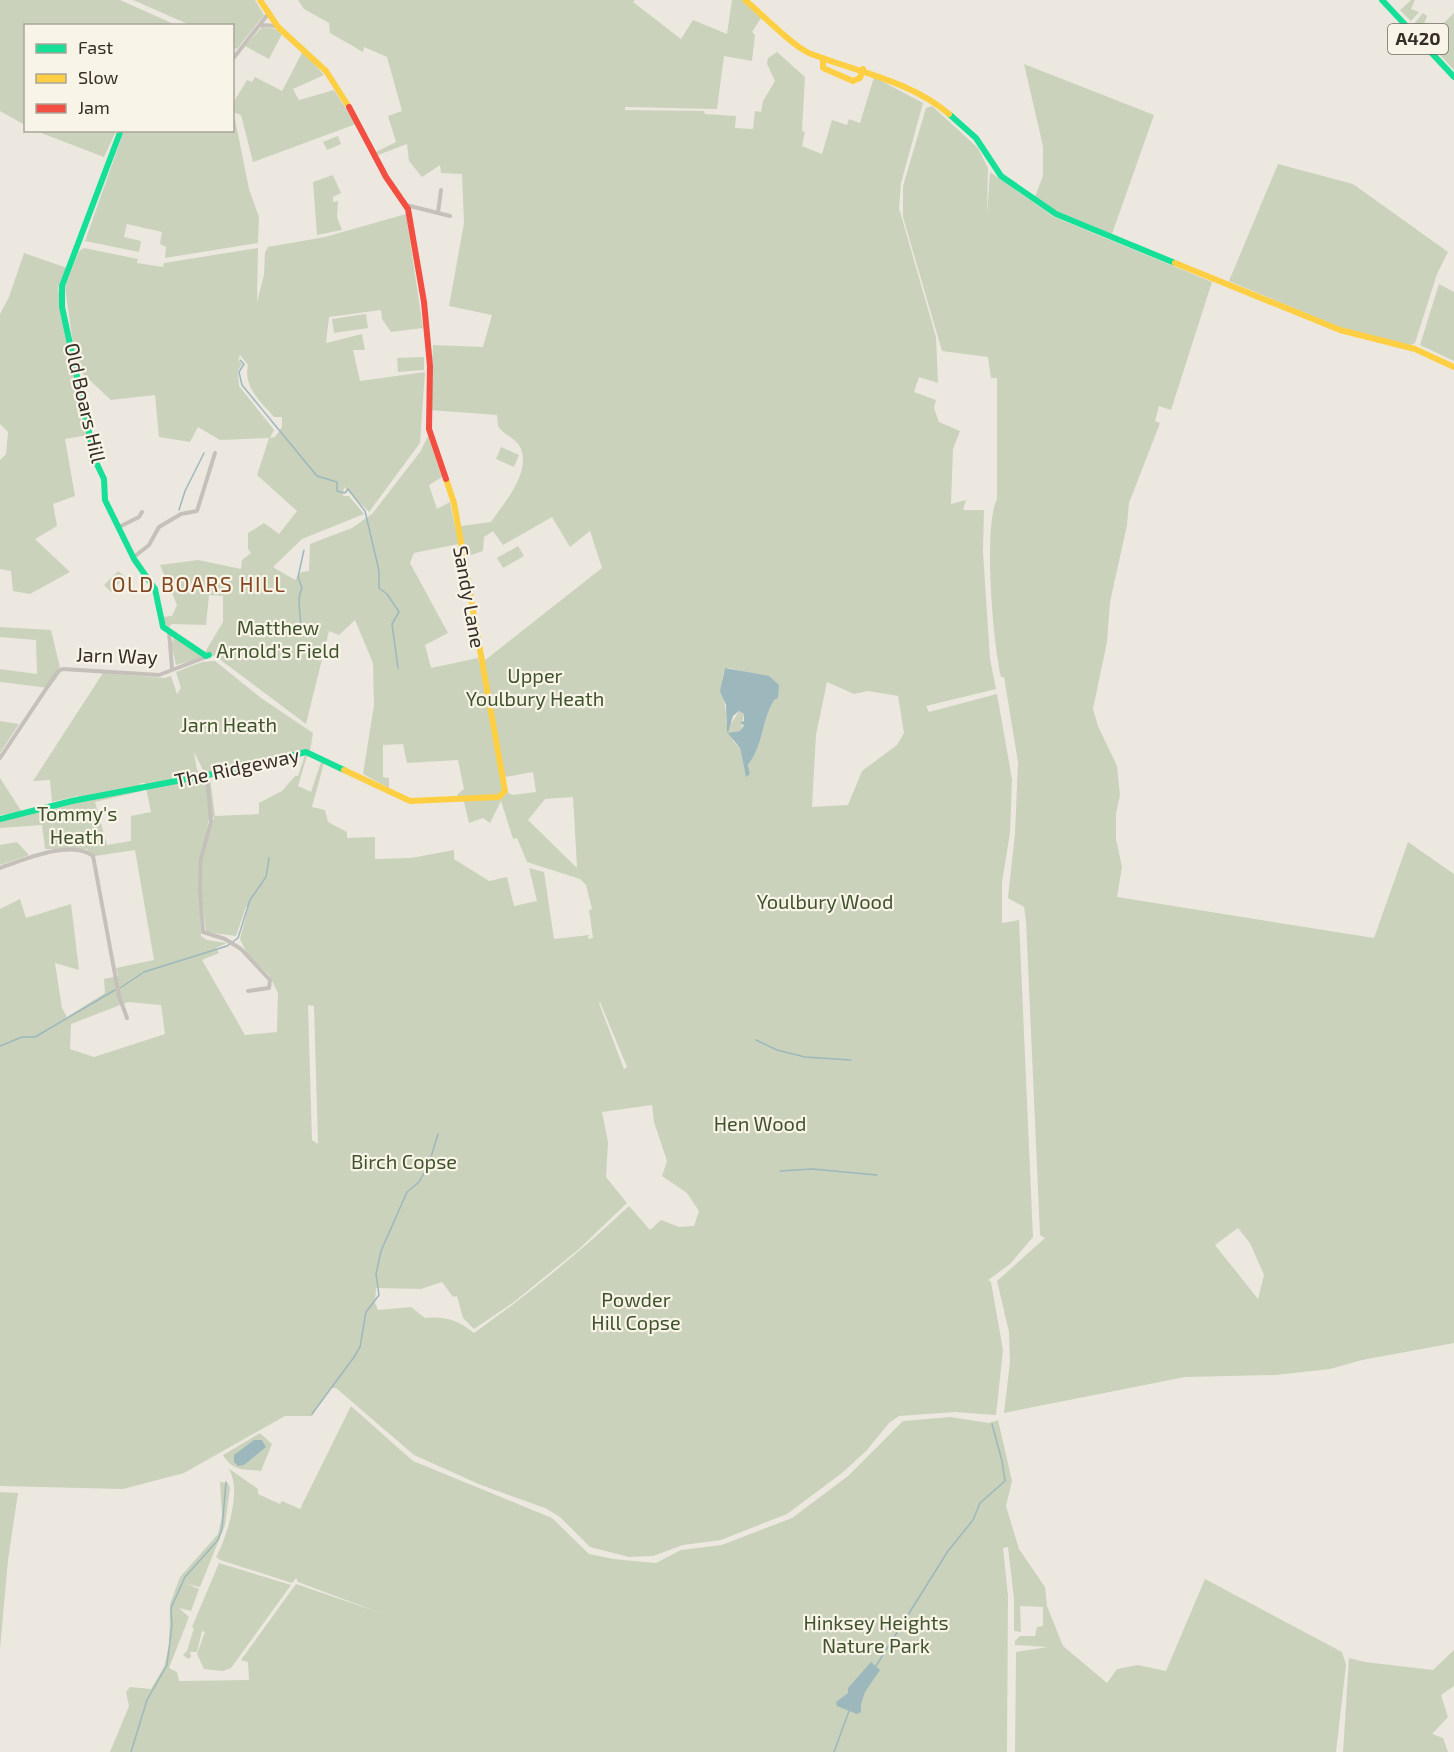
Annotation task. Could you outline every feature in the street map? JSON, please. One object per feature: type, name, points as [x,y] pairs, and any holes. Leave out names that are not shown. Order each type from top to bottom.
[{"type":"main road","points":[[260,0],[278,27],[326,71],[360,124],[386,177],[406,205]]},
{"type":"main road","points":[[745,0],[795,45],[813,55],[863,69],[927,99],[945,111],[976,138],[1001,176],[1056,214],[1340,330],[1415,349],[1454,367]]},
{"type":"main road","name":"A420","points":[[1382,0],[1454,78]]},
{"type":"main road","points":[[823,58],[823,68],[853,81],[860,78],[863,69]]},
{"type":"main road","name":"Old Boars Hill","points":[[120,132],[61,293],[95,460],[104,479],[105,500],[134,557],[155,589],[163,627],[169,631]]},
{"type":"main road","name":"Sandy Lane","points":[[406,205],[424,302],[430,366],[430,436],[454,503],[505,791],[502,795]]},
{"type":"main road","points":[[169,631],[208,656]]},
{"type":"main road","name":"The Ridgeway","points":[[0,819],[72,801],[207,775],[306,752],[410,801],[502,795]]},
{"type":"street","points":[[234,58],[268,14]]},
{"type":"street","points":[[260,25],[278,27]]},
{"type":"street","points":[[438,213],[441,190]]},
{"type":"street","points":[[406,205],[450,216]]},
{"type":"street","points":[[134,557],[149,545],[159,527],[181,514],[195,513],[215,453]]},
{"type":"street","points":[[119,527],[139,517],[142,512]]},
{"type":"street","name":"Old Boars Hill","points":[[169,631],[172,669]]},
{"type":"street","points":[[172,669],[208,656]]},
{"type":"street","name":"Jarn Way","points":[[0,758],[58,671],[63,669],[159,675],[172,669]]},
{"type":"street","points":[[207,775],[211,822],[201,859],[200,890],[203,932],[225,939],[241,949],[270,980],[270,988],[248,991]]},
{"type":"street","points":[[0,868],[44,851],[87,851],[93,856],[119,996],[127,1018]]},
{"type":"green space","points":[[0,0],[120,0],[174,24],[24,24],[24,124],[0,111]]},
{"type":"green space","points":[[133,0],[255,0],[264,15],[237,49],[234,48],[234,24],[188,24]]},
{"type":"green space","points":[[298,0],[635,0],[633,2],[681,39],[693,20],[727,34],[732,0],[742,0],[761,18],[752,32],[755,35],[752,61],[724,56],[717,109],[625,107],[625,110],[704,111],[705,114],[736,116],[735,128],[753,129],[755,111],[761,112],[763,101],[775,81],[767,64],[768,58],[777,52],[805,77],[802,131],[805,132],[802,146],[822,154],[832,120],[847,125],[849,119],[860,123],[874,77],[923,103],[901,183],[899,208],[936,337],[938,383],[919,377],[914,392],[936,400],[934,408],[939,422],[960,431],[953,449],[951,504],[966,500],[963,510],[984,510],[983,552],[990,659],[996,689],[926,706],[929,712],[997,694],[1012,779],[1010,833],[1002,882],[1002,923],[1019,920],[1033,1237],[1010,1264],[988,1280],[991,1282],[1003,1350],[996,1415],[955,1412],[899,1416],[889,1423],[866,1451],[842,1473],[787,1514],[721,1540],[683,1545],[653,1556],[629,1557],[590,1547],[560,1517],[545,1508],[481,1485],[414,1455],[336,1388],[330,1388],[312,1416],[285,1416],[184,1473],[123,1489],[0,1486],[0,909],[20,899],[26,918],[71,904],[79,970],[55,963],[62,1008],[67,1017],[105,993],[104,979],[118,976],[116,968],[154,960],[135,850],[95,856],[86,849],[45,849],[42,825],[0,828],[0,820],[79,802],[78,796],[52,802],[50,780],[33,781],[103,673],[164,678],[171,676],[177,694],[181,688],[176,672],[202,662],[215,661],[261,698],[313,733],[310,751],[205,774],[194,752],[197,770],[210,778],[215,816],[259,814],[259,803],[282,791],[295,776],[298,776],[305,755],[307,756],[298,786],[311,792],[321,762],[324,763],[312,807],[325,810],[328,822],[347,832],[347,838],[375,837],[375,859],[411,858],[454,850],[454,859],[489,881],[507,877],[514,906],[537,901],[529,868],[544,872],[554,939],[589,935],[588,939],[593,938],[589,910],[592,909],[586,885],[580,879],[527,862],[517,838],[513,839],[501,801],[490,823],[483,818],[469,823],[464,802],[457,795],[464,789],[458,760],[407,763],[403,744],[383,745],[383,777],[389,778],[389,788],[363,774],[374,705],[373,663],[355,620],[339,635],[329,631],[306,724],[218,658],[205,652],[223,622],[223,596],[209,595],[206,625],[172,624],[168,628],[161,617],[172,616],[177,605],[160,565],[198,560],[241,569],[242,560],[251,553],[248,549],[248,533],[264,523],[279,534],[297,511],[257,475],[269,438],[220,440],[198,427],[190,442],[159,437],[155,395],[111,400],[81,372],[73,344],[65,287],[79,251],[84,248],[138,259],[137,263],[163,267],[164,263],[258,248],[257,302],[264,275],[265,252],[268,247],[325,237],[406,214],[423,328],[391,332],[382,319],[381,310],[329,317],[326,343],[362,334],[365,350],[353,350],[360,381],[425,372],[420,443],[369,512],[344,487],[343,496],[349,496],[364,514],[302,539],[273,567],[295,580],[301,572],[309,571],[310,544],[352,528],[372,514],[420,452],[428,436],[442,477],[429,485],[437,509],[450,502],[455,527],[491,522],[520,476],[523,455],[519,445],[498,426],[497,415],[430,410],[433,345],[483,347],[492,315],[449,306],[464,223],[462,174],[441,173],[440,165],[422,177],[409,161],[407,144],[378,155],[376,152],[396,142],[388,116],[402,111],[387,57],[364,47],[363,52],[330,33],[329,23],[304,9]],"holes":[[[240,355],[248,365],[248,380],[254,394],[274,417],[282,417],[282,427],[275,437],[270,438],[274,430],[239,386],[238,371],[242,364],[238,360]],[[552,517],[570,547],[590,531],[602,568],[484,661],[479,663],[478,658],[431,668],[425,645],[448,633],[410,563],[414,553],[458,544],[466,557],[483,551],[484,537],[493,531],[503,545]],[[725,669],[765,677],[774,699],[757,749],[748,765],[750,774],[746,776],[740,748],[733,741],[735,732],[741,731],[744,714],[739,711],[731,724],[726,724],[722,690]],[[827,682],[854,694],[868,691],[898,696],[904,733],[897,745],[862,771],[848,805],[812,807],[816,735]],[[533,772],[536,792],[512,795],[507,792],[505,777]],[[140,783],[145,783],[151,812],[131,816],[131,841],[107,845],[95,802],[142,791]],[[573,797],[577,868],[528,820],[545,799]],[[214,817],[203,859],[201,887],[206,932],[236,936],[246,907],[248,908],[240,939],[247,954],[269,975],[278,993],[277,1032],[245,1035],[202,960],[219,953],[216,948],[227,943],[207,940],[201,936],[199,874],[209,818]],[[128,1002],[161,1005],[165,1034],[94,1057],[70,1049],[71,1024]],[[600,1002],[627,1067],[624,1069],[599,1003]],[[308,1005],[314,1006],[318,1144],[312,1140]],[[652,1105],[654,1122],[667,1161],[662,1176],[687,1193],[699,1211],[694,1226],[679,1227],[661,1220],[650,1230],[629,1206],[554,1272],[474,1333],[451,1320],[425,1318],[411,1307],[378,1310],[375,1303],[376,1288],[421,1289],[442,1282],[453,1297],[457,1296],[463,1318],[474,1329],[514,1302],[579,1249],[627,1203],[606,1177],[608,1142],[602,1112]]]},
{"type":"green space","points":[[1411,0],[1415,0],[1411,9],[1419,12],[1411,21],[1400,10]]},
{"type":"green space","points":[[1423,13],[1427,16],[1423,27],[1418,27],[1422,31],[1420,36],[1413,25]]},
{"type":"green space","points":[[1454,13],[1454,70],[1426,40]]},
{"type":"green space","points":[[262,27],[275,29],[282,34],[269,59],[245,46]]},
{"type":"green space","points":[[303,51],[324,75],[293,89],[299,100],[334,90],[356,124],[253,162],[241,115],[234,112],[234,101],[247,80],[252,82],[255,77],[282,91]]},
{"type":"green space","points":[[1024,64],[1154,115],[1112,234],[1057,212],[1035,197],[1043,176],[1043,146]]},
{"type":"green space","points":[[932,106],[978,148],[988,168],[987,215],[990,172],[1054,217],[1212,282],[1171,410],[1159,406],[1155,421],[1160,423],[1129,503],[1127,525],[1110,602],[1107,642],[1093,709],[1098,726],[1117,766],[1120,795],[1116,814],[1116,839],[1122,867],[1117,897],[1374,938],[1408,842],[1454,874],[1454,1343],[1362,1360],[1330,1369],[1276,1375],[1185,1377],[1004,1413],[1010,1362],[1009,1332],[997,1281],[1045,1238],[1040,1235],[1026,920],[1024,907],[1008,898],[1015,833],[1018,762],[1004,677],[1001,677],[998,661],[991,586],[991,534],[997,499],[997,378],[991,378],[988,357],[942,351],[903,217],[903,186],[926,108]],"holes":[[[1238,1228],[1250,1243],[1264,1275],[1258,1299],[1215,1245]]]},
{"type":"green space","points":[[235,119],[249,189],[259,217],[258,243],[165,258],[166,247],[160,244],[162,232],[127,224],[124,237],[141,241],[139,252],[85,241],[124,132],[234,132]]},
{"type":"green space","points":[[39,132],[116,132],[104,157]]},
{"type":"green space","points":[[338,136],[341,144],[327,150],[323,142]]},
{"type":"green space","points":[[1278,164],[1353,184],[1448,252],[1437,274],[1415,343],[1411,345],[1344,329],[1229,281]]},
{"type":"green space","points":[[333,175],[341,193],[333,197],[333,202],[338,201],[337,217],[342,230],[317,235],[313,182]]},
{"type":"green space","points":[[24,253],[67,268],[58,288],[88,435],[65,439],[75,496],[53,504],[57,526],[35,539],[70,572],[30,594],[13,591],[11,571],[0,569],[0,460],[6,454],[8,432],[0,424],[0,314],[9,297]]},
{"type":"green space","points":[[1439,284],[1454,292],[1454,361],[1420,345]]},
{"type":"green space","points":[[366,314],[368,328],[334,333],[332,319]]},
{"type":"green space","points":[[424,357],[424,370],[398,372],[397,358]]},
{"type":"green space","points":[[501,447],[519,455],[514,467],[496,459]]},
{"type":"green space","points":[[518,546],[524,556],[503,568],[497,558]]},
{"type":"green space","points":[[118,571],[125,577],[111,592],[104,585]]},
{"type":"green space","points":[[0,627],[51,630],[61,672],[49,688],[0,682],[0,669],[37,674],[36,640],[0,637]]},
{"type":"green space","points":[[174,637],[201,655],[201,658],[176,665],[171,644]]},
{"type":"green space","points":[[0,721],[19,724],[0,753]]},
{"type":"green space","points":[[0,778],[22,812],[0,815]]},
{"type":"green space","points":[[17,842],[29,855],[0,865],[0,845]]},
{"type":"green space","name":"Hinksey Heights Nature Park","points":[[351,1406],[413,1461],[552,1518],[589,1554],[656,1563],[681,1550],[722,1545],[792,1518],[848,1476],[903,1421],[950,1417],[989,1423],[998,1420],[1012,1481],[1006,1506],[1019,1549],[1045,1587],[1047,1606],[1063,1646],[1107,1683],[1117,1669],[1138,1665],[1166,1671],[1205,1579],[1342,1652],[1346,1665],[1336,1752],[1015,1752],[1016,1652],[1048,1647],[1015,1645],[1015,1641],[1020,1636],[1035,1636],[1037,1627],[1043,1626],[1043,1607],[1020,1606],[1021,1632],[1014,1631],[1014,1599],[1008,1547],[1003,1548],[1008,1596],[1007,1752],[110,1752],[129,1706],[126,1692],[130,1687],[151,1689],[164,1667],[169,1645],[170,1604],[180,1577],[218,1534],[222,1516],[220,1482],[228,1483],[230,1488],[225,1525],[200,1587],[187,1584],[199,1589],[191,1611],[179,1608],[189,1617],[169,1668],[177,1672],[179,1681],[249,1680],[248,1662],[241,1660],[296,1584],[378,1612],[298,1582],[296,1578],[292,1583],[216,1557],[229,1525],[234,1500],[232,1477],[228,1468],[258,1489],[258,1494],[280,1504],[282,1501],[300,1509]]},
{"type":"green space","points":[[260,1433],[272,1444],[261,1471],[239,1469],[223,1455]]},
{"type":"green space","points":[[0,1492],[18,1493],[8,1560],[0,1649]]},
{"type":"green space","points":[[219,1563],[291,1585],[231,1668],[223,1671],[204,1669],[197,1654],[205,1632],[202,1631],[197,1652],[190,1652],[191,1657],[188,1659],[183,1655],[187,1651],[194,1628],[192,1627]]},
{"type":"green space","points":[[1454,1650],[1454,1686],[1441,1695],[1448,1717],[1432,1734],[1443,1738],[1448,1752],[1343,1752],[1349,1658],[1433,1670]]},
{"type":"water","points":[[725,668],[769,676],[779,685],[778,698],[774,700],[770,708],[757,749],[748,765],[750,774],[746,777],[740,748],[727,732],[726,705],[720,691]],"holes":[[[739,711],[744,714],[744,721],[740,723],[744,725],[740,731],[728,733],[733,716]]]},
{"type":"water","points":[[254,1440],[262,1440],[266,1447],[244,1465],[238,1466],[234,1462],[234,1455]]},
{"type":"water","points":[[871,1662],[880,1670],[865,1692],[861,1712],[857,1714],[837,1706],[836,1702],[848,1693],[848,1688]]},
{"type":"waterway","points":[[240,360],[244,364],[239,372],[242,385],[317,476],[337,482],[337,491],[345,493],[348,489],[365,511],[379,571],[379,588],[387,594],[399,612],[392,624],[398,668]]},
{"type":"waterway","points":[[179,510],[185,491],[204,453]]},
{"type":"waterway","points":[[300,632],[299,599],[302,588],[298,577],[304,550]]},
{"type":"waterway","points":[[120,988],[144,972],[227,946],[238,938],[250,900],[266,877],[269,858]]},
{"type":"waterway","points":[[0,1046],[22,1037],[35,1037],[115,990]]},
{"type":"waterway","points":[[756,1040],[777,1050],[805,1057],[851,1060]]},
{"type":"waterway","points":[[312,1414],[360,1347],[366,1312],[379,1295],[376,1274],[381,1251],[407,1192],[419,1182],[429,1164],[438,1134]]},
{"type":"waterway","points":[[780,1171],[812,1169],[877,1175]]},
{"type":"waterway","points":[[876,1666],[948,1551],[973,1520],[980,1503],[1005,1481],[992,1424]]},
{"type":"waterway","points":[[131,1752],[147,1700],[167,1665],[172,1625],[171,1608],[185,1577],[218,1540],[222,1529],[226,1482]]},
{"type":"waterway","points":[[867,1681],[874,1670]]},
{"type":"waterway","points":[[834,1752],[849,1711]]},
{"type":"traffic: fast","points":[[1382,0],[1454,77]]},
{"type":"traffic: fast","points":[[949,114],[976,138],[1001,176],[1056,214],[1175,263]]},
{"type":"traffic: fast","points":[[120,132],[62,286],[62,307],[95,460],[104,479],[105,500],[134,559],[155,589],[163,627],[206,656],[209,655]]},
{"type":"traffic: fast","points":[[0,819],[72,801],[239,769],[306,752],[344,770]]},
{"type":"traffic: slow","points":[[260,0],[278,27],[326,71],[349,107]]},
{"type":"traffic: slow","points":[[745,0],[785,37],[809,53],[900,85],[933,102],[949,114]]},
{"type":"traffic: slow","points":[[823,58],[823,68],[853,81],[860,78],[863,69]]},
{"type":"traffic: slow","points":[[1175,263],[1340,330],[1415,349],[1454,367]]},
{"type":"traffic: slow","points":[[344,770],[410,801],[499,797],[505,791],[454,503],[446,479]]},
{"type":"traffic: jam","points":[[349,107],[386,177],[408,209],[424,302],[430,366],[429,429],[446,479]]},
{"type":"district","name":"OLD BOARS HILL","points":[[199,585]]},
{"type":"park label","name":"Matthew Arnold's Field","points":[[278,640]]},
{"type":"park label","name":"Upper Youlbury Heath","points":[[535,688]]},
{"type":"park label","name":"Jarn Heath","points":[[229,725]]},
{"type":"park label","name":"Tommy's Heath","points":[[77,826]]},
{"type":"park label","name":"Youlbury Wood","points":[[825,902]]},
{"type":"park label","name":"Hen Wood","points":[[760,1124]]},
{"type":"park label","name":"Birch Copse","points":[[404,1162]]},
{"type":"park label","name":"Powder Hill Copse","points":[[636,1312]]}]
